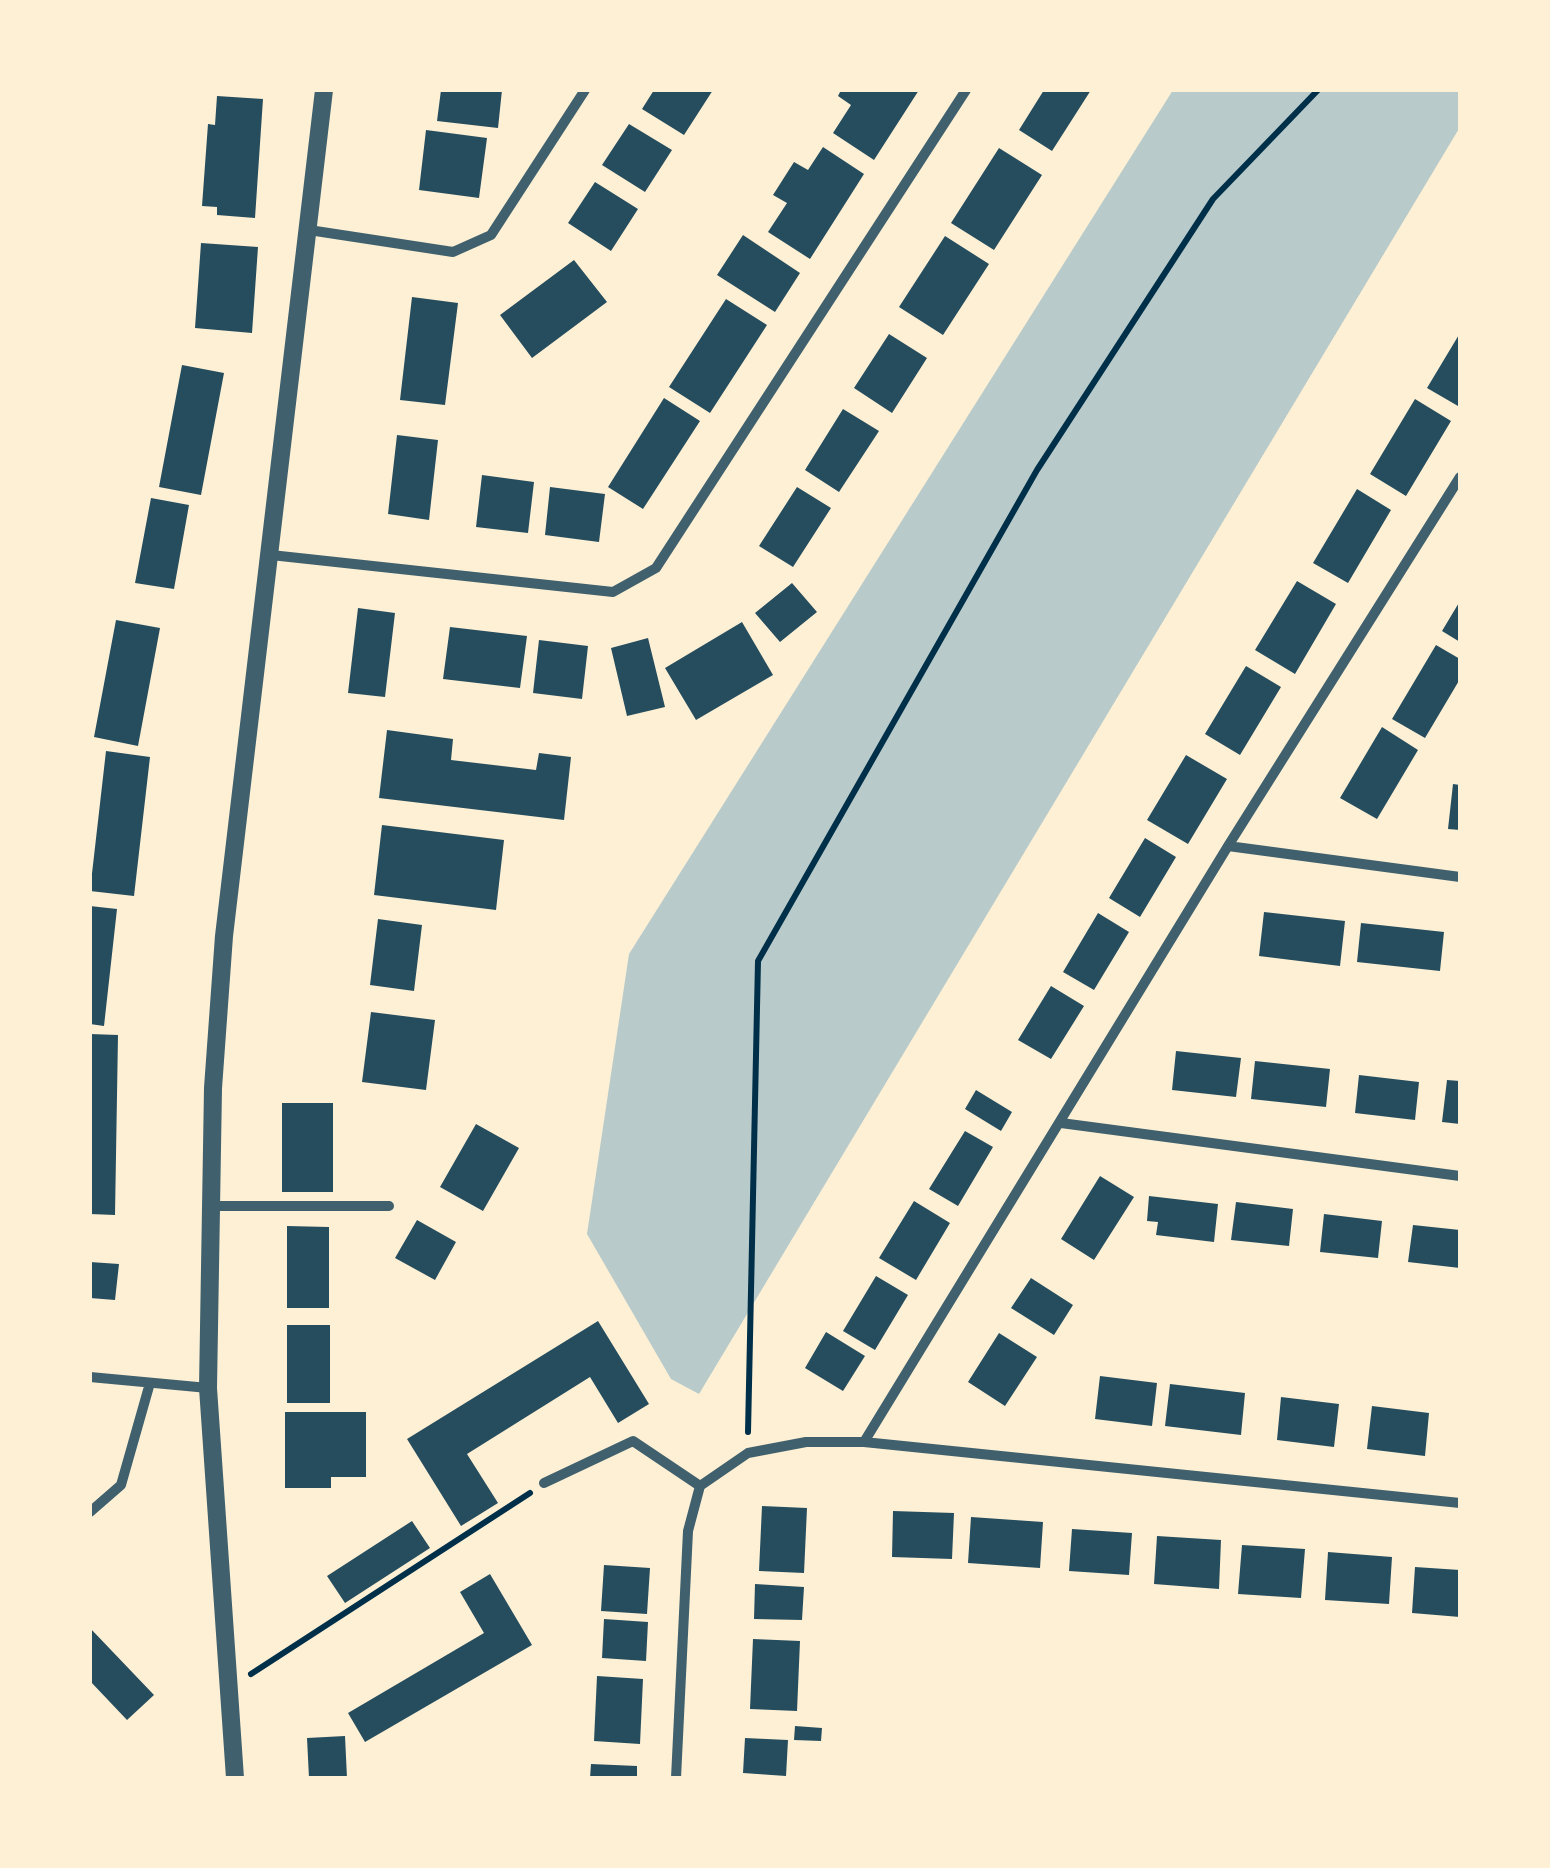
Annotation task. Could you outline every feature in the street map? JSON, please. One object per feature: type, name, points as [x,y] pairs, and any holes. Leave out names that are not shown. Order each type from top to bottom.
[{"type":"street","points":[[235,1778],[208,1388],[213,1088],[224,936],[324,90]]},
{"type":"street","points":[[309,230],[452,252],[491,235],[585,90]]},
{"type":"street","points":[[270,555],[613,592],[656,568],[966,90]]},
{"type":"street","points":[[864,1442],[1228,846],[1460,477]]},
{"type":"street","points":[[1228,846],[1460,876]]},
{"type":"street","points":[[1061,1123],[1460,1176]]},
{"type":"street","points":[[211,1206],[389,1206]]},
{"type":"street","points":[[90,1377],[208,1388]]},
{"type":"street","points":[[90,1512],[120,1485],[150,1383]]},
{"type":"street","points":[[544,1483],[633,1442],[700,1486]]},
{"type":"street","points":[[676,1778],[688,1531],[700,1486],[748,1453],[806,1442],[864,1442],[1460,1502]]},
{"type":"path","points":[[748,1453],[758,961],[1037,470],[1212,199],[1318,90]]},
{"type":"path","points":[[229,1688],[544,1483]]},
{"type":"shaded area","points":[[1173,90],[1460,90],[1460,127],[699,1394],[671,1379],[587,1234],[629,954]]},
{"type":"building","points":[[441,90],[502,90],[498,128],[437,121]]},
{"type":"building","points":[[654,90],[713,90],[684,135],[642,109]]},
{"type":"building","points":[[841,90],[919,90],[874,160],[833,133],[851,105],[838,96]]},
{"type":"building","points":[[1044,90],[1091,90],[1052,151],[1019,130]]},
{"type":"building","points":[[217,96],[263,99],[255,218],[217,215],[217,207],[202,206],[208,124],[215,125]]},
{"type":"building","points":[[629,124],[672,150],[645,192],[602,165]]},
{"type":"building","points":[[426,130],[487,138],[479,198],[419,190]]},
{"type":"building","points":[[823,147],[864,174],[810,259],[768,232],[787,203],[773,195],[794,162],[808,170]]},
{"type":"building","points":[[999,148],[1042,175],[994,250],[951,223]]},
{"type":"building","points":[[595,182],[638,209],[611,251],[568,223]]},
{"type":"building","points":[[743,235],[800,273],[775,312],[717,275]]},
{"type":"building","points":[[945,236],[989,264],[943,335],[899,307]]},
{"type":"building","points":[[201,243],[258,247],[252,333],[195,328]]},
{"type":"building","points":[[574,260],[607,302],[532,358],[500,315]]},
{"type":"building","points":[[412,297],[458,303],[445,405],[400,400]]},
{"type":"building","points":[[726,299],[767,325],[710,413],[669,387]]},
{"type":"building","points":[[1460,333],[1460,403],[1458,406],[1427,388]]},
{"type":"building","points":[[889,334],[927,358],[892,413],[854,388]]},
{"type":"building","points":[[182,365],[224,373],[201,495],[159,487]]},
{"type":"building","points":[[664,398],[700,421],[643,509],[608,487]]},
{"type":"building","points":[[1415,399],[1451,421],[1406,496],[1370,474]]},
{"type":"building","points":[[843,409],[879,431],[839,492],[805,470]]},
{"type":"building","points":[[397,435],[438,440],[429,520],[388,514]]},
{"type":"building","points":[[482,475],[534,482],[528,533],[476,527]]},
{"type":"building","points":[[550,487],[605,494],[599,542],[545,535]]},
{"type":"building","points":[[797,487],[831,508],[793,567],[759,546]]},
{"type":"building","points":[[1357,489],[1391,510],[1348,583],[1313,563]]},
{"type":"building","points":[[151,498],[189,505],[174,589],[135,583]]},
{"type":"building","points":[[1297,581],[1336,604],[1295,674],[1255,650]]},
{"type":"building","points":[[792,583],[817,612],[780,642],[755,613]]},
{"type":"building","points":[[1460,601],[1460,642],[1442,631]]},
{"type":"building","points":[[358,608],[395,613],[385,697],[348,693]]},
{"type":"building","points":[[116,620],[160,628],[138,746],[94,737]]},
{"type":"building","points":[[742,622],[773,675],[696,720],[665,668]]},
{"type":"building","points":[[450,627],[527,636],[520,688],[443,679]]},
{"type":"building","points":[[648,638],[665,707],[627,716],[611,648]]},
{"type":"building","points":[[539,640],[588,646],[582,699],[533,693]]},
{"type":"building","points":[[1436,645],[1460,659],[1460,679],[1425,738],[1392,719]]},
{"type":"building","points":[[1246,666],[1281,687],[1240,755],[1205,734]]},
{"type":"building","points":[[1382,727],[1418,750],[1377,819],[1340,798]]},
{"type":"building","points":[[387,730],[453,739],[451,760],[536,770],[539,753],[571,757],[564,820],[379,798]]},
{"type":"building","points":[[106,751],[150,757],[134,896],[90,891]]},
{"type":"building","points":[[1186,755],[1227,779],[1188,844],[1147,820]]},
{"type":"building","points":[[1453,784],[1460,785],[1460,830],[1448,829]]},
{"type":"building","points":[[382,825],[504,840],[496,910],[374,895]]},
{"type":"building","points":[[1145,838],[1176,857],[1140,917],[1109,898]]},
{"type":"building","points":[[90,906],[117,909],[104,1026],[90,1024]]},
{"type":"building","points":[[1264,912],[1345,921],[1340,966],[1259,956]]},
{"type":"building","points":[[1098,913],[1129,932],[1094,990],[1063,972]]},
{"type":"building","points":[[378,919],[422,925],[414,991],[370,985]]},
{"type":"building","points":[[1361,923],[1444,932],[1440,971],[1357,962]]},
{"type":"building","points":[[1051,986],[1084,1006],[1051,1059],[1018,1040]]},
{"type":"building","points":[[371,1012],[435,1020],[426,1090],[362,1082]]},
{"type":"building","points":[[90,1034],[118,1035],[115,1215],[90,1214]]},
{"type":"building","points":[[1176,1051],[1241,1058],[1236,1097],[1172,1090]]},
{"type":"building","points":[[1255,1061],[1330,1069],[1326,1107],[1251,1099]]},
{"type":"building","points":[[1359,1075],[1419,1082],[1415,1120],[1355,1113]]},
{"type":"building","points":[[1447,1080],[1460,1081],[1460,1124],[1442,1122]]},
{"type":"building","points":[[976,1090],[1012,1112],[1001,1131],[965,1109]]},
{"type":"building","points":[[282,1103],[333,1103],[333,1192],[282,1192]]},
{"type":"building","points":[[476,1124],[519,1148],[483,1211],[440,1187]]},
{"type":"building","points":[[965,1131],[993,1147],[958,1206],[929,1189]]},
{"type":"building","points":[[1100,1176],[1134,1197],[1094,1260],[1061,1239]]},
{"type":"building","points":[[1149,1196],[1218,1204],[1214,1242],[1156,1235],[1158,1222],[1147,1221]]},
{"type":"building","points":[[914,1201],[950,1223],[916,1280],[879,1258]]},
{"type":"building","points":[[1236,1202],[1293,1209],[1289,1246],[1231,1240]]},
{"type":"building","points":[[1324,1214],[1382,1221],[1378,1258],[1320,1252]]},
{"type":"building","points":[[417,1220],[456,1242],[435,1280],[395,1258]]},
{"type":"building","points":[[1413,1225],[1460,1230],[1460,1268],[1408,1262]]},
{"type":"building","points":[[287,1226],[329,1227],[329,1308],[287,1308]]},
{"type":"building","points":[[90,1262],[119,1264],[115,1300],[90,1298]]},
{"type":"building","points":[[876,1276],[908,1295],[875,1350],[843,1331]]},
{"type":"building","points":[[1031,1278],[1073,1305],[1054,1335],[1011,1308]]},
{"type":"building","points":[[598,1321],[649,1404],[618,1423],[590,1377],[467,1454],[498,1503],[461,1526],[407,1439]]},
{"type":"building","points":[[287,1325],[330,1325],[330,1403],[287,1403]]},
{"type":"building","points":[[826,1332],[865,1356],[843,1391],[805,1368]]},
{"type":"building","points":[[999,1333],[1037,1357],[1005,1406],[968,1382]]},
{"type":"building","points":[[1100,1376],[1157,1383],[1152,1426],[1095,1419]]},
{"type":"building","points":[[1170,1384],[1245,1393],[1241,1435],[1165,1426]]},
{"type":"building","points":[[1281,1397],[1339,1404],[1334,1447],[1277,1440]]},
{"type":"building","points":[[1372,1406],[1429,1413],[1425,1456],[1367,1449]]},
{"type":"building","points":[[285,1412],[366,1412],[366,1477],[331,1477],[331,1488],[285,1488]]},
{"type":"building","points":[[762,1506],[807,1508],[804,1573],[759,1571]]},
{"type":"building","points":[[893,1511],[954,1513],[952,1559],[892,1557]]},
{"type":"building","points":[[971,1517],[1043,1522],[1040,1568],[968,1563]]},
{"type":"building","points":[[412,1521],[430,1548],[345,1603],[327,1576]]},
{"type":"building","points":[[1072,1529],[1132,1533],[1129,1575],[1069,1571]]},
{"type":"building","points":[[1157,1536],[1221,1540],[1219,1589],[1154,1584]]},
{"type":"building","points":[[1242,1545],[1305,1549],[1301,1598],[1238,1594]]},
{"type":"building","points":[[1328,1552],[1392,1557],[1389,1604],[1325,1600]]},
{"type":"building","points":[[604,1565],[650,1568],[647,1614],[601,1611]]},
{"type":"building","points":[[1415,1567],[1460,1570],[1460,1617],[1412,1613]]},
{"type":"building","points":[[490,1574],[532,1645],[365,1742],[348,1713],[484,1633],[460,1592]]},
{"type":"building","points":[[755,1584],[804,1587],[802,1620],[754,1619]]},
{"type":"building","points":[[604,1619],[648,1622],[646,1661],[602,1658]]},
{"type":"building","points":[[90,1628],[154,1695],[127,1720],[90,1681]]},
{"type":"building","points":[[753,1639],[800,1641],[797,1711],[750,1709]]},
{"type":"building","points":[[597,1676],[643,1679],[640,1744],[594,1741]]},
{"type":"building","points":[[795,1726],[822,1728],[821,1741],[794,1740]]},
{"type":"building","points":[[345,1736],[347,1778],[309,1778],[307,1738]]},
{"type":"building","points":[[745,1738],[788,1740],[786,1776],[743,1773]]},
{"type":"building","points":[[591,1764],[637,1766],[637,1778],[590,1778]]}]
